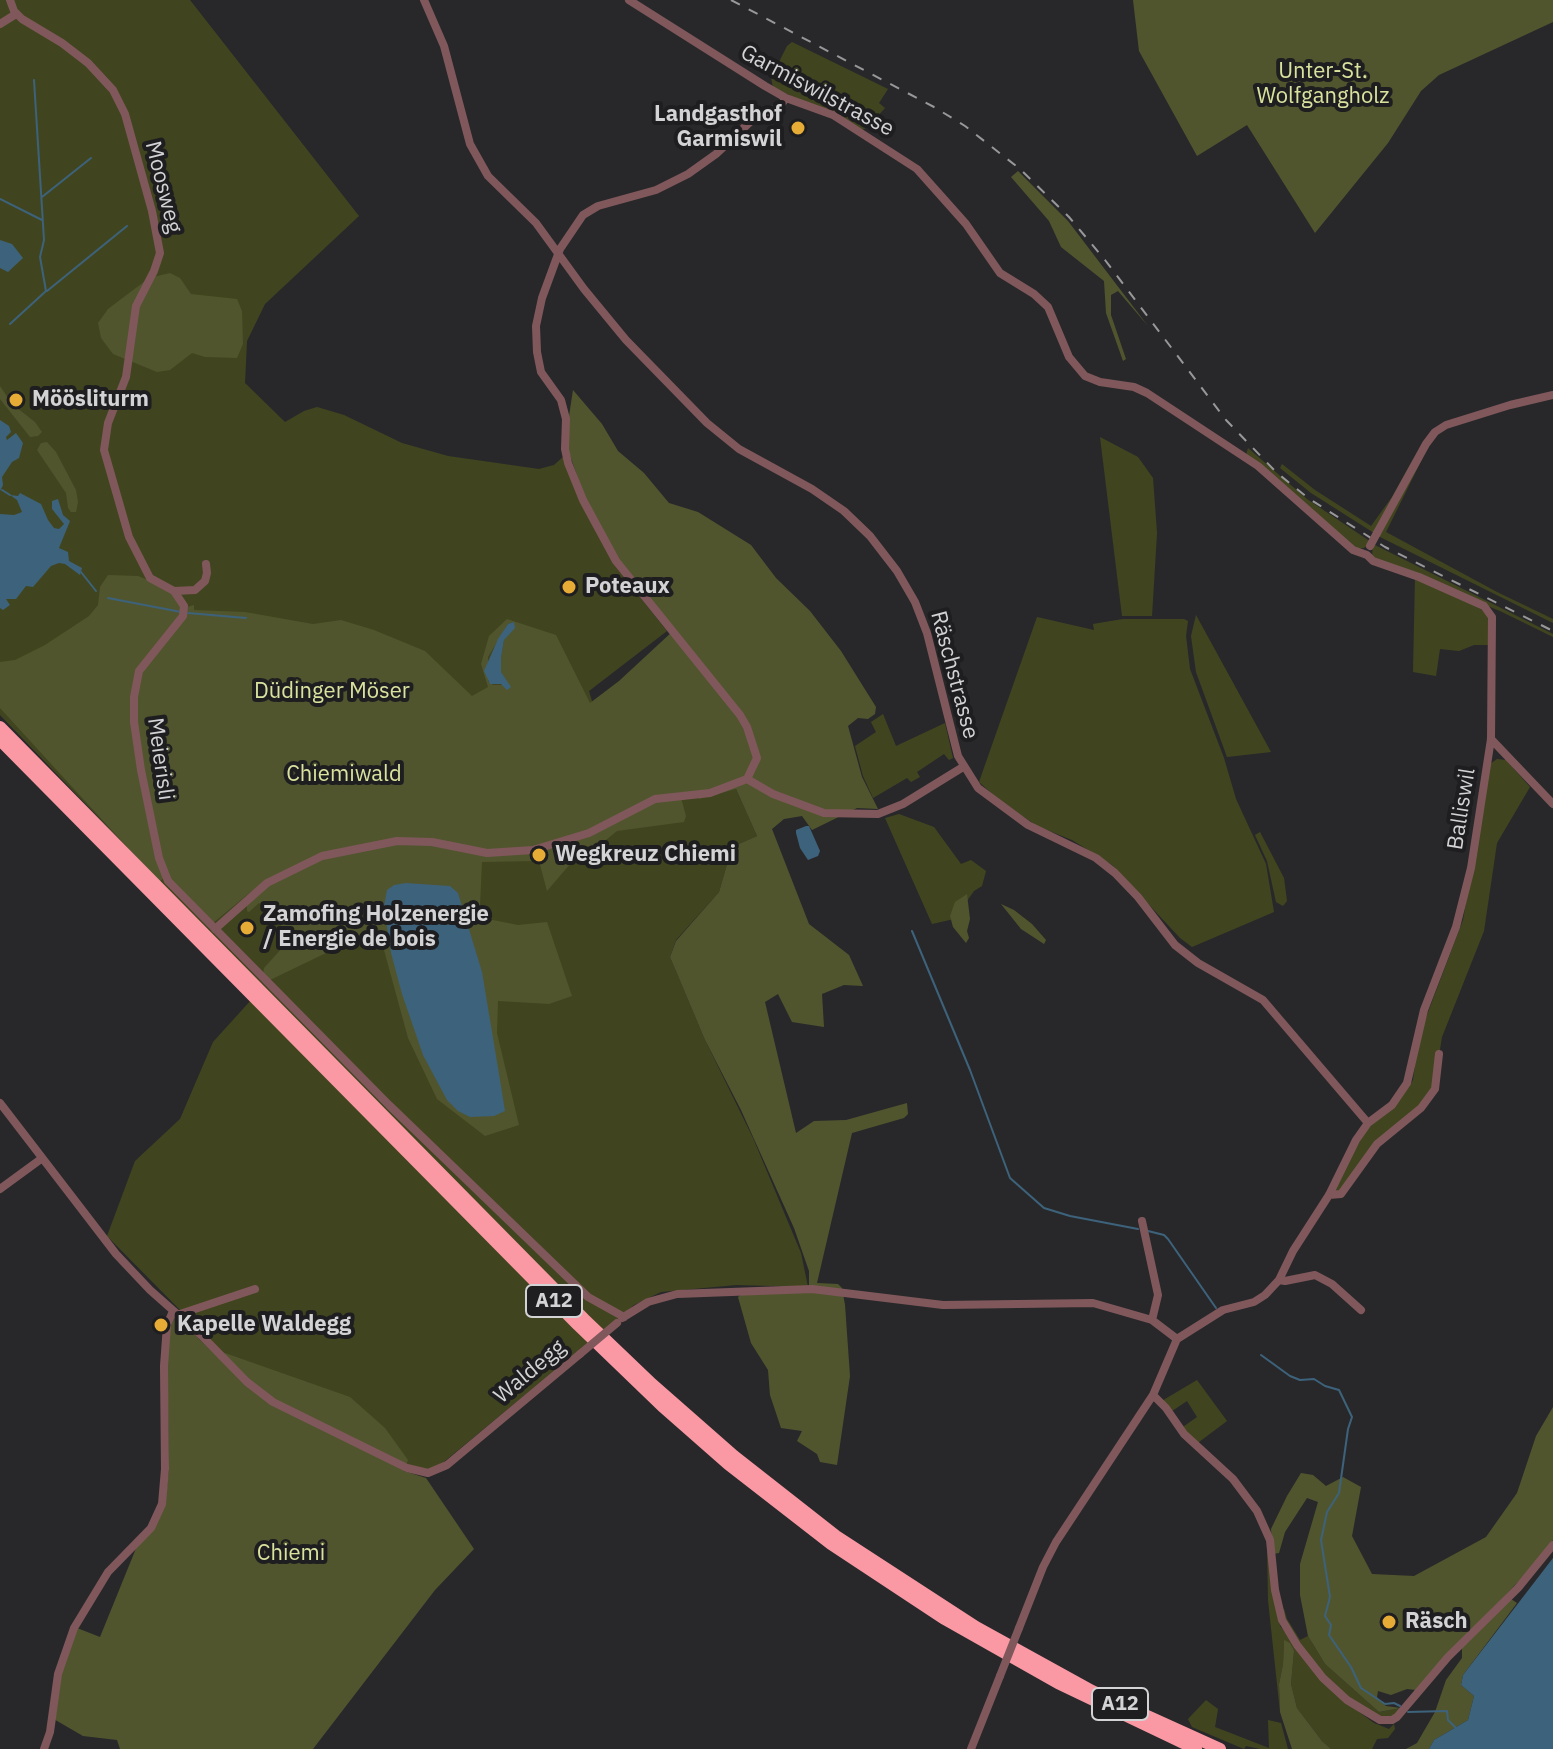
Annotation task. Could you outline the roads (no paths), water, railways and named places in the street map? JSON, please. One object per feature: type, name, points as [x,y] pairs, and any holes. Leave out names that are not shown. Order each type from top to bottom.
[{"type":"highway","name":"A12","points":[[0,727],[584,1319],[668,1399],[742,1463],[864,1556],[976,1627],[1092,1691],[1220,1749]]},
{"type":"highway","name":"A12","points":[[0,740],[578,1325],[712,1450],[805,1524],[924,1606],[1058,1683],[1196,1749]]},
{"type":"street","points":[[0,24],[16,14],[10,0]]},
{"type":"street","name":"Räschstrasse","points":[[424,0],[444,46],[466,133],[479,163],[494,182],[536,223],[626,340],[713,429],[739,449],[827,499],[857,522],[883,552],[907,587],[924,625],[954,744],[963,767],[978,788],[1044,834],[1096,858],[1138,897],[1168,938],[1186,955],[1263,1000],[1368,1123]]},
{"type":"street","name":"Garmiswilstrasse","points":[[629,0],[786,98],[833,115],[887,148],[927,179],[966,224],[1000,273],[1034,294],[1048,307],[1069,357],[1081,372],[1095,380],[1134,387],[1147,393],[1258,466],[1353,550],[1369,551]]},
{"type":"street","name":"Moosweg","points":[[16,14],[77,53],[101,76],[120,102],[130,127],[160,253],[136,306],[126,377],[108,423],[104,450],[129,537],[140,562],[150,578],[174,591]]},
{"type":"street","points":[[620,1320],[588,1297],[389,1105],[215,929],[267,883],[322,856],[397,841],[432,842],[481,852],[533,850],[589,833],[655,799],[710,793],[747,779],[757,758],[747,727],[616,561],[574,480],[565,449],[566,419],[561,400],[541,372],[536,326],[542,298],[558,254],[576,224],[590,210],[640,196],[688,174],[716,154],[755,117],[781,105],[786,98]]},
{"type":"street","points":[[1369,551],[1435,432],[1446,425],[1553,395]]},
{"type":"street","name":"Balliswil","points":[[1329,1195],[1347,1156],[1368,1123],[1392,1105],[1407,1083],[1424,1010],[1462,909],[1491,739],[1493,661],[1490,612],[1484,606],[1419,577],[1373,561],[1369,551]]},
{"type":"street","points":[[183,611],[174,591],[195,590],[205,581],[206,564]]},
{"type":"street","name":"Meierisli","points":[[195,590],[139,671],[135,685],[134,722],[161,869],[173,888],[215,929]]},
{"type":"street","points":[[1491,739],[1553,804]]},
{"type":"street","points":[[1488,758],[1505,756]]},
{"type":"street","points":[[747,779],[773,794],[824,813],[878,814],[903,804],[963,767]]},
{"type":"street","points":[[971,1749],[1043,1567],[1056,1542],[1153,1395],[1177,1339],[1223,1310],[1254,1302],[1279,1280],[1293,1251],[1329,1195],[1341,1194],[1377,1144],[1421,1108],[1435,1089],[1439,1054]]},
{"type":"street","name":"Waldegg","points":[[0,1103],[116,1254],[247,1382],[273,1402],[422,1473],[433,1473],[447,1465],[620,1320],[648,1302],[666,1296],[778,1289],[823,1290],[943,1305],[1093,1303],[1152,1320]]},
{"type":"street","points":[[0,1189],[41,1159]]},
{"type":"street","points":[[1142,1221],[1158,1295],[1152,1320],[1177,1339]]},
{"type":"street","points":[[1279,1280],[1315,1275],[1332,1284],[1361,1310]]},
{"type":"street","points":[[44,1749],[62,1662],[80,1616],[108,1572],[151,1528],[162,1504],[166,1334],[175,1313],[255,1289]]},
{"type":"street","points":[[1153,1395],[1184,1434],[1233,1479],[1257,1511],[1270,1540],[1275,1590],[1284,1626],[1323,1678],[1363,1712],[1380,1720],[1397,1717],[1448,1657],[1518,1588],[1553,1545]]},
{"type":"water","points":[[0,240],[12,244],[23,258],[8,272],[0,268]]},
{"type":"water","points":[[0,420],[9,426],[11,432],[7,440],[16,433],[23,443],[19,458],[12,462],[2,477],[0,491]]},
{"type":"water","points":[[20,493],[41,504],[48,520],[59,529],[64,524],[52,509],[52,501],[58,499],[63,515],[70,521],[59,548],[68,552],[69,561],[82,568],[80,575],[65,564],[51,566],[33,587],[26,586],[16,599],[6,599],[10,605],[3,610],[0,608],[0,514],[22,512],[17,500],[10,495],[18,496]]},
{"type":"water","points":[[514,622],[515,628],[504,640],[501,658],[501,672],[511,687],[507,690],[501,684],[490,684],[484,671],[498,639],[508,624]]},
{"type":"water","points":[[809,826],[820,851],[818,856],[808,860],[800,848],[796,833],[796,830]]},
{"type":"water","points":[[406,883],[450,886],[458,893],[482,972],[505,1111],[494,1116],[470,1117],[458,1111],[447,1100],[423,1055],[391,953],[384,906],[387,890]]},
{"type":"water","points":[[1553,1558],[1553,1749],[1429,1749],[1434,1740],[1468,1720],[1474,1696],[1461,1685],[1463,1675]]},
{"type":"waterway","points":[[10,324],[46,291],[40,257],[44,240],[34,80]]},
{"type":"waterway","points":[[42,197],[91,158]]},
{"type":"waterway","points":[[0,199],[42,220]]},
{"type":"waterway","points":[[47,291],[127,226]]},
{"type":"waterway","points":[[2,490],[10,495]]},
{"type":"waterway","points":[[81,572],[96,591]]},
{"type":"waterway","points":[[108,598],[181,612]]},
{"type":"waterway","points":[[188,613],[246,618]]},
{"type":"waterway","points":[[912,931],[970,1070],[1010,1178],[1044,1208],[1138,1229]]},
{"type":"waterway","points":[[1148,1231],[1168,1239],[1216,1308]]},
{"type":"waterway","points":[[1261,1355],[1290,1376],[1300,1380],[1314,1379],[1339,1390],[1352,1417],[1339,1493],[1327,1512],[1321,1540],[1330,1597],[1325,1616],[1331,1625],[1329,1635],[1361,1688],[1385,1704],[1400,1706]]},
{"type":"waterway","points":[[1408,1712],[1447,1711],[1448,1720],[1456,1728]]},
{"type":"railway","points":[[731,0],[934,107],[965,126],[1020,169],[1069,217],[1105,260],[1226,420],[1276,472],[1308,498],[1385,547],[1553,631]]},
{"type":"place","name":"Landgasthof Garmiswil","points":[[798,128]]},
{"type":"place","name":"Möösliturm","points":[[16,400]]},
{"type":"place","name":"Poteaux","points":[[569,587]]},
{"type":"place","name":"Wegkreuz Chiemi","points":[[539,855]]},
{"type":"place","name":"Zamofing Holzenergie / Energie de bois","points":[[247,928]]},
{"type":"place","name":"Kapelle Waldegg","points":[[161,1325]]},
{"type":"place","name":"Räsch","points":[[1389,1622]]},
{"type":"park label","name":"Unter-St. Wolfgangholz","points":[[1323,84]]},
{"type":"park label","name":"Düdinger Möser","points":[[332,692]]},
{"type":"park label","name":"Chiemiwald","points":[[344,775]]},
{"type":"park label","name":"Chiemi","points":[[291,1554]]}]
